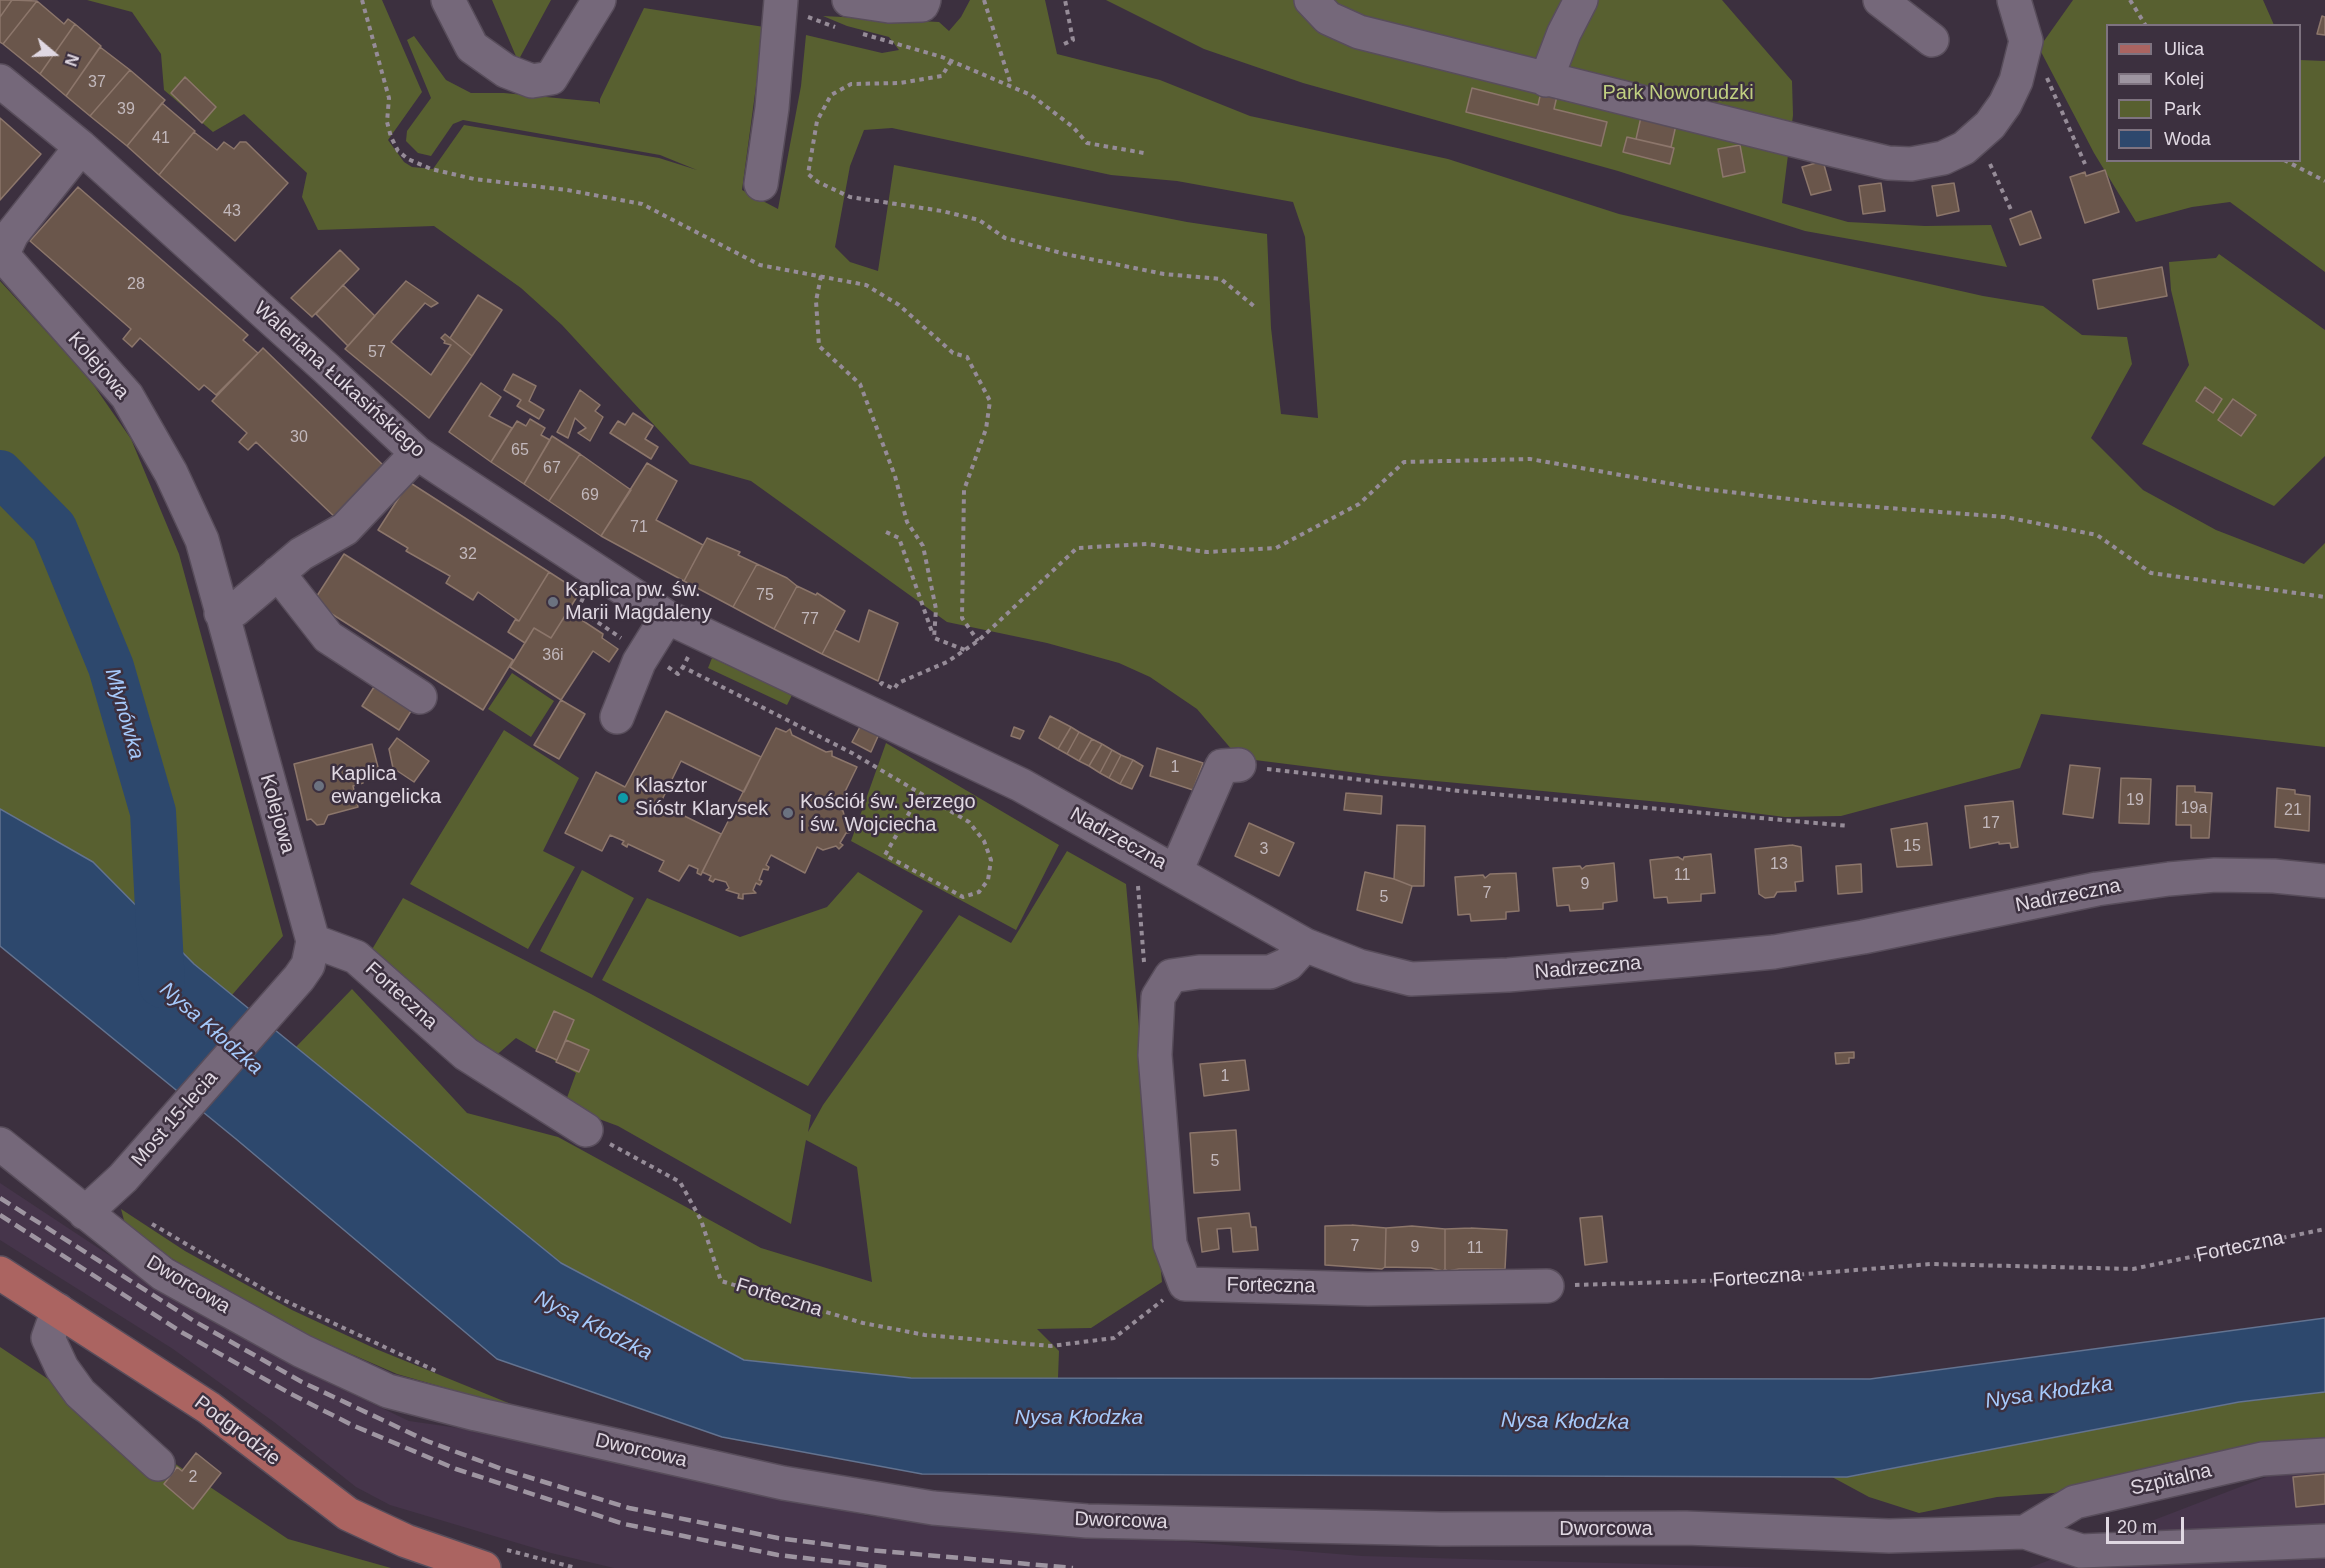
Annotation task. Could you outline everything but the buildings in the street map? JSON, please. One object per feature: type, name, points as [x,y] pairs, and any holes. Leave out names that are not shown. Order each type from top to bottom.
[{"type":"main road","name":"Podgrodzie","points":[[0,1273],[209,1408],[348,1514],[406,1541],[484,1568]]},
{"type":"street","points":[[448,0],[472,47],[506,71],[532,81],[551,78],[599,0]]},
{"type":"street","points":[[761,184],[772,108],[781,0]]},
{"type":"street","points":[[849,0],[889,6],[922,5],[924,0]]},
{"type":"street","points":[[1311,0],[1328,18],[1359,32],[1888,163],[1911,164],[1943,158],[1964,148],[1990,125],[2006,104],[2016,81],[2026,41],[2014,0]]},
{"type":"street","points":[[1546,80],[1564,33],[1581,0]]},
{"type":"street","points":[[1880,0],[1932,40]]},
{"type":"street","name":"Waleriana Łukasińskiego","points":[[0,81],[81,147],[417,453],[667,617],[904,729]]},
{"type":"street","name":"Kolejowa","points":[[81,147],[12,234],[5,249],[6,259],[127,396],[171,473],[202,540],[313,941]]},
{"type":"street","points":[[221,613],[235,610],[301,554],[345,530],[417,453]]},
{"type":"street","points":[[278,573],[328,637],[420,697]]},
{"type":"street","points":[[617,717],[639,662],[667,617]]},
{"type":"street","name":"Nadrzeczna","points":[[904,729],[1022,785],[1305,945],[1359,966],[1410,979],[1508,975],[1774,952],[1863,937],[2097,889],[2169,879],[2239,875],[2325,881]]},
{"type":"street","points":[[1176,871],[1222,766],[1239,765]]},
{"type":"street","name":"Most 15-lecia","points":[[85,1213],[123,1178],[299,978],[308,964],[313,941]]},
{"type":"street","name":"Forteczna","points":[[313,941],[356,957],[466,1054],[586,1130]]},
{"type":"street","points":[[1185,1284],[1170,1244],[1155,1055],[1158,997],[1171,976],[1199,972],[1270,972],[1288,964],[1305,945]]},
{"type":"street","name":"Dworcowa","points":[[0,1144],[163,1274],[302,1351],[388,1391],[476,1414],[772,1481],[921,1506],[1099,1521],[1441,1529],[1686,1528],[1889,1536],[2025,1532],[2081,1551],[2325,1541]]},
{"type":"street","name":"Forteczna","points":[[1185,1284],[1368,1288],[1547,1286]]},
{"type":"street","points":[[58,1310],[48,1338],[62,1368],[80,1393],[158,1464]]},
{"type":"street","name":"Szpitalna","points":[[2025,1532],[2075,1502],[2262,1459],[2325,1455]]},
{"type":"path","points":[[362,0],[389,98],[387,122],[391,137],[398,151],[408,159],[431,169],[474,179],[567,190],[642,204],[760,265],[866,285],[899,305],[953,353],[967,357],[990,401],[986,429],[964,490],[962,618],[978,641]]},
{"type":"path","points":[[984,0],[1011,86]]},
{"type":"path","points":[[1064,44],[1073,40],[1065,0]]},
{"type":"path","points":[[2130,0],[2145,24]]},
{"type":"path","points":[[2026,41],[2041,64],[2085,164]]},
{"type":"path","points":[[942,57],[1031,96],[1073,127],[1087,143],[1144,153]]},
{"type":"path","points":[[951,61],[942,76],[900,83],[851,84],[831,95],[817,121],[808,174],[818,182],[850,197],[883,204],[942,211],[979,220],[1005,238],[1065,254],[1164,274],[1221,279],[1255,307]]},
{"type":"path","points":[[1977,136],[2012,212]]},
{"type":"path","points":[[2288,162],[2325,181]]},
{"type":"path","points":[[821,276],[816,301],[819,346],[860,384],[895,476],[907,522],[923,546],[936,609],[934,638]]},
{"type":"path","points":[[876,688],[882,683],[894,689],[898,683],[947,662],[978,641],[1077,548],[1148,544],[1207,552],[1276,548],[1359,504],[1404,462],[1530,459],[1695,488],[1824,503],[2005,517],[2097,535],[2151,573],[2325,597]]},
{"type":"path","points":[[886,532],[899,538],[934,638],[964,650]]},
{"type":"path","points":[[665,579],[695,595]]},
{"type":"path","points":[[691,651],[683,667],[852,753],[969,822],[984,841],[991,860],[988,880],[979,892],[963,897],[885,855],[920,794]]},
{"type":"path","points":[[1239,765],[1460,791],[1849,826]]},
{"type":"path","points":[[1138,885],[1146,991],[1158,997]]},
{"type":"path","name":"Forteczna","points":[[586,1130],[680,1182],[700,1220],[721,1281],[863,1323],[925,1335],[1051,1346],[1114,1338],[1185,1284]]},
{"type":"path","points":[[144,1219],[182,1244],[277,1297],[445,1374]]},
{"type":"path","name":"Forteczna","points":[[1547,1286],[1731,1280],[1931,1264],[2133,1269],[2325,1229]]},
{"type":"shaded area","points":[[0,1183],[192,1310],[300,1369],[409,1421],[550,1441],[868,1516],[1362,1556],[1783,1568],[614,1568],[551,1553],[390,1505],[356,1487],[274,1422],[173,1349],[0,1240]]},
{"type":"shaded area","points":[[2325,1465],[2325,1568],[2029,1568],[2292,1467]]},
{"type":"green space","points":[[87,0],[382,0],[422,92],[388,140],[404,162],[412,167],[433,169],[464,125],[659,158],[697,170],[660,155],[463,120],[453,124],[431,156],[418,153],[406,141],[407,131],[431,98],[407,40],[414,36],[446,80],[471,93],[504,93],[600,104],[600,99],[644,8],[764,27],[742,190],[778,209],[801,86],[806,35],[882,53],[899,50],[889,37],[847,26],[823,16],[939,22],[949,31],[961,17],[970,0],[1045,0],[1057,54],[1160,80],[1250,116],[1448,159],[1619,214],[1983,296],[2043,306],[2082,335],[2127,337],[2132,364],[2091,438],[2143,490],[2216,530],[2304,564],[2325,543],[2325,747],[2041,714],[2020,768],[1841,816],[1785,817],[1671,803],[1382,776],[1239,758],[1197,709],[1150,677],[1119,663],[1047,643],[947,622],[751,481],[690,464],[562,325],[521,288],[434,226],[318,230],[302,197],[307,173],[244,114],[213,132],[164,90],[161,54],[132,12]],"holes":[[[892,128],[1111,175],[1177,181],[1293,202],[1305,237],[1318,418],[1281,414],[1271,328],[1267,234],[1187,222],[894,165],[878,271],[850,262],[835,247],[850,166],[864,130]]]},
{"type":"green space","points":[[492,0],[551,0],[518,61]]},
{"type":"green space","name":"Park Noworudzki","points":[[1106,0],[1722,0],[1792,81],[1793,115],[1782,203],[1848,222],[1925,226],[1991,225],[2007,267],[1805,231],[1618,171],[1303,83],[1204,49]]},
{"type":"green space","points":[[2073,0],[2263,0],[2274,24],[2106,24],[2106,162],[2301,162],[2301,60],[2325,61],[2325,272],[2230,202],[2192,207],[2136,222],[2094,153],[2039,48]]},
{"type":"green space","points":[[2219,254],[2325,330],[2325,456],[2274,506],[2142,444],[2189,365],[2171,290],[2169,262],[2216,258]]},
{"type":"green space","points":[[0,281],[88,377],[131,439],[179,554],[283,936],[232,995],[0,821]]},
{"type":"green space","points":[[712,658],[792,695],[787,705],[708,668]]},
{"type":"green space","points":[[512,673],[554,701],[531,737],[488,709]]},
{"type":"green space","points":[[504,730],[579,778],[543,851],[575,867],[528,949],[410,884]]},
{"type":"green space","points":[[886,743],[1059,845],[1016,930],[851,841]]},
{"type":"green space","points":[[1067,851],[1126,884],[1162,1282],[1091,1328],[1037,1329],[1059,1351],[1058,1378],[911,1378],[744,1360],[561,1263],[296,1047],[352,989],[467,1113],[558,1137],[761,1248],[872,1282],[857,1167],[806,1140],[791,1224],[618,1126],[564,1106],[576,1073],[516,1038],[492,1059],[368,956],[403,898],[591,994],[811,1115],[808,1132],[823,1105],[959,915],[1011,943]]},
{"type":"green space","points":[[582,870],[634,898],[592,978],[540,951]]},
{"type":"green space","points":[[858,872],[923,911],[808,1086],[602,980],[647,898],[740,937],[827,907]]},
{"type":"green space","points":[[121,1209],[185,1251],[292,1310],[376,1349],[533,1413],[397,1374],[305,1334],[220,1288],[145,1242],[125,1224]]},
{"type":"green space","points":[[0,1347],[288,1539],[391,1568],[0,1568]]},
{"type":"green space","points":[[2325,1392],[2325,1447],[2211,1457],[2054,1493],[1997,1497],[1919,1513],[1869,1497],[1832,1477],[1847,1477],[2239,1402]]},
{"type":"water","name":"Nysa Kłodzka","points":[[0,809],[93,862],[194,964],[561,1263],[744,1360],[911,1378],[1870,1379],[2325,1318],[2325,1392],[2239,1402],[1847,1477],[922,1474],[722,1437],[497,1359],[236,1139],[0,946]]},
{"type":"waterway","name":"Młynówka","points":[[0,473],[54,528],[111,667],[153,812],[162,985]]},
{"type":"railway","points":[[0,1198],[194,1321],[302,1382],[427,1441],[502,1469],[629,1508],[778,1538],[870,1550],[1073,1568]]},
{"type":"railway","points":[[0,1215],[183,1333],[291,1394],[352,1425],[456,1469],[624,1524],[778,1555],[891,1568]]},
{"type":"place","name":"Kaplica pw. św. Marii Magdaleny","points":[[553,602]]},
{"type":"place","name":"Kaplica ewangelicka","points":[[319,786]]},
{"type":"place","name":"Klasztor Sióstr Klarysek","points":[[623,798]]},
{"type":"place","name":"Kościół św. Jerzego i św. Wojciecha","points":[[788,813]]}]
